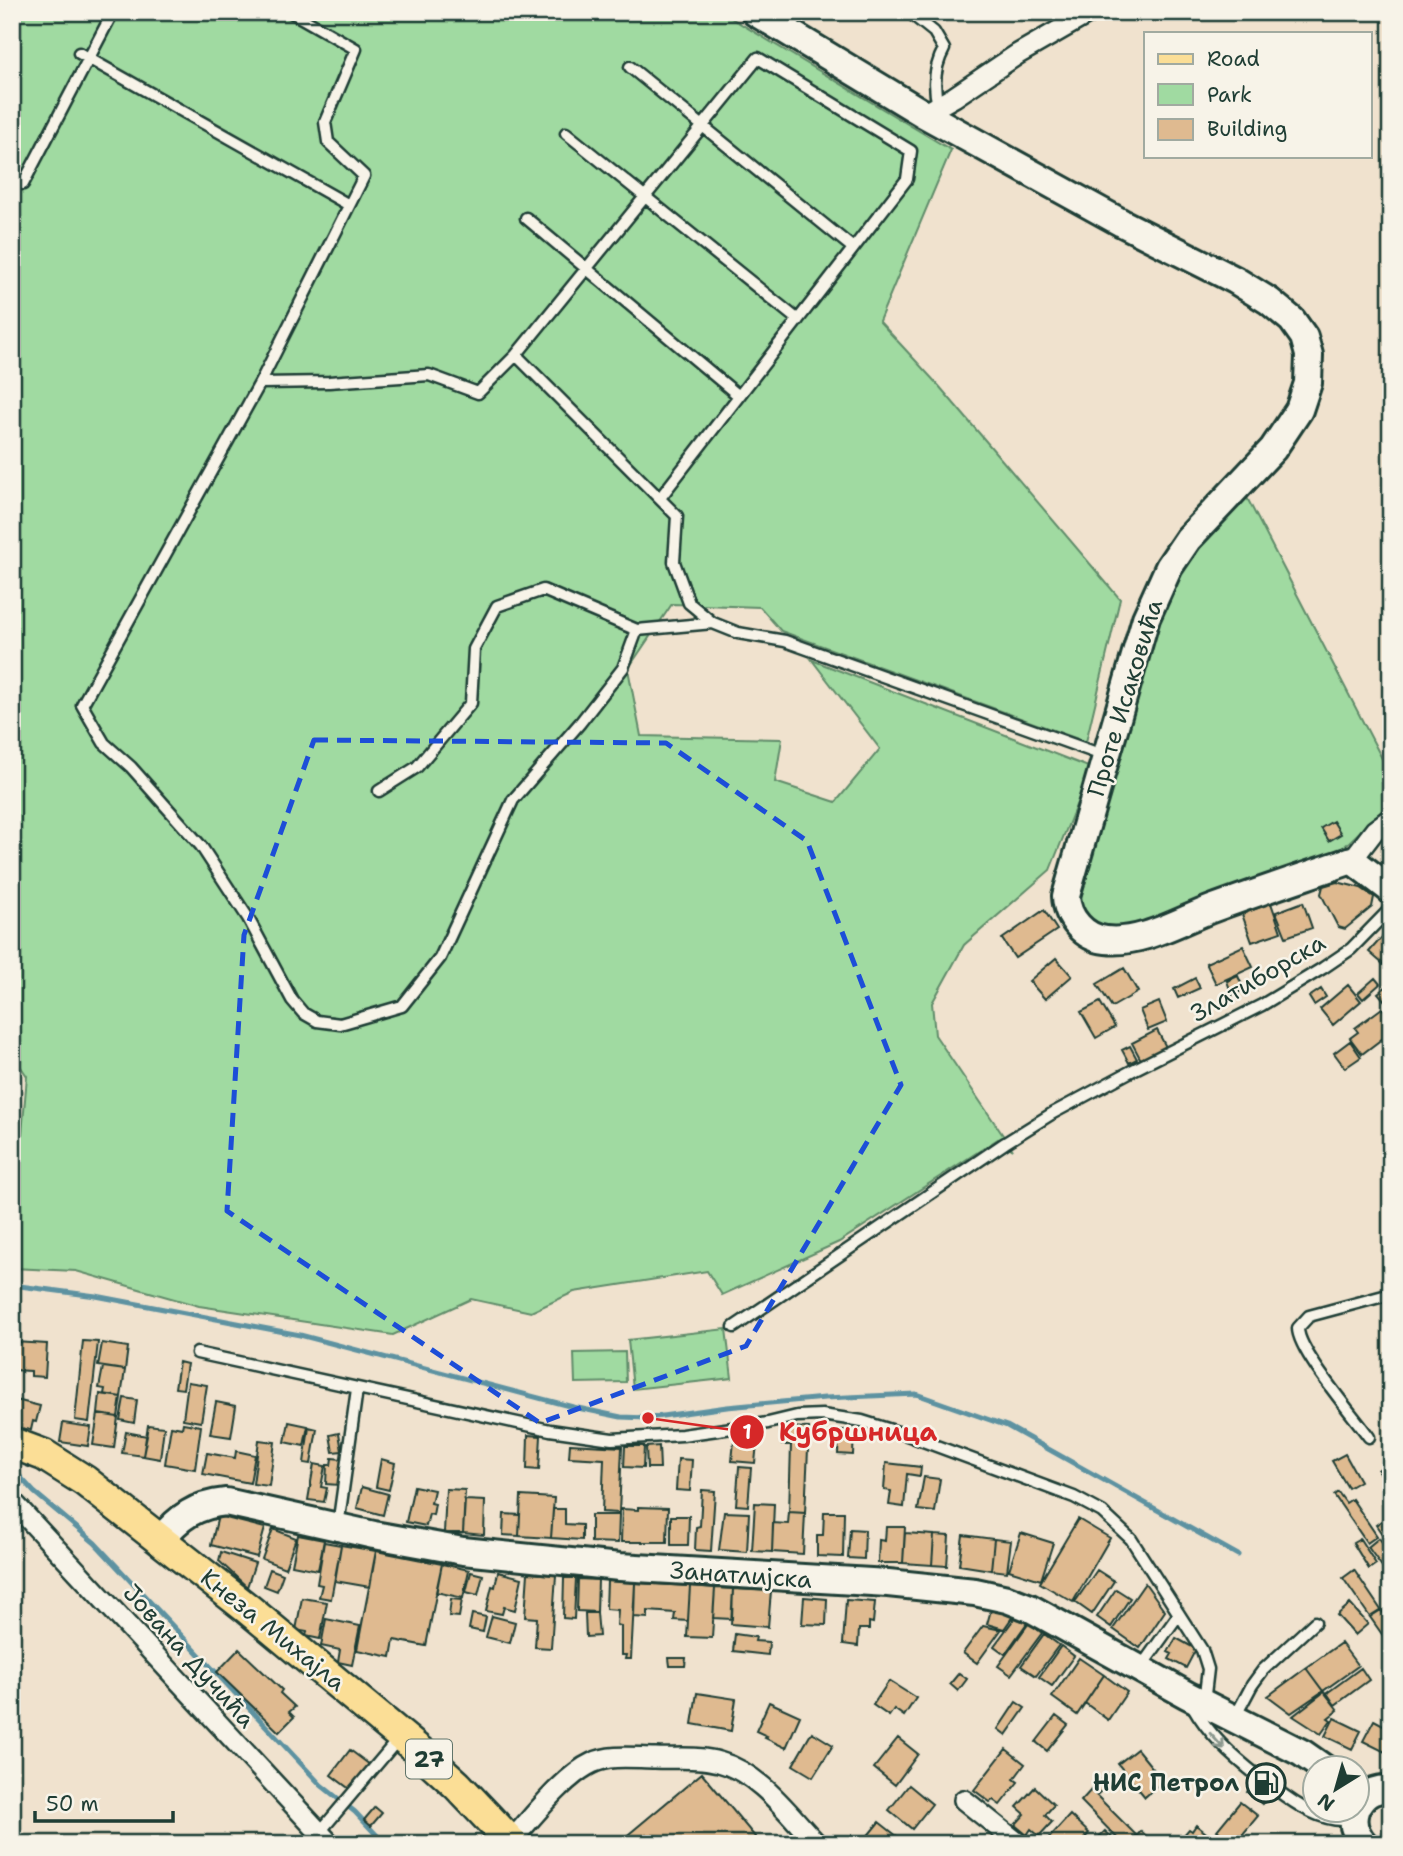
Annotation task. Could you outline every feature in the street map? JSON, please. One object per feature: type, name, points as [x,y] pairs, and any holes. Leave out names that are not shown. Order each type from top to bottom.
[{"type":"main road","name":"Кнеза Михајла","points":[[18,1445],[65,1468],[160,1539],[401,1735],[457,1785],[512,1843]]},
{"type":"street","name":"Проте Исаковића","points":[[755,12],[794,22],[938,116],[1097,209],[1269,300],[1292,320],[1304,337],[1309,355],[1308,383],[1299,410],[1273,449],[1188,539],[1169,567],[1146,618],[1066,896],[1075,923],[1087,933],[1106,940],[1138,937],[1352,860]]},
{"type":"street","points":[[938,116],[1018,54],[1091,12]]},
{"type":"street","points":[[1391,818],[1375,830],[1352,860],[1391,890]]},
{"type":"street","name":"Јована Дучића","points":[[12,1501],[325,1838]]},
{"type":"street","name":"Занатлијска","points":[[160,1539],[182,1516],[195,1508],[226,1502],[426,1544],[489,1554],[620,1567],[888,1583],[975,1592],[1007,1599],[1030,1608],[1196,1699],[1308,1755]]},
{"type":"street","points":[[512,1843],[576,1774],[590,1763],[621,1757],[703,1759],[734,1767],[762,1787],[817,1844]]},
{"type":"street","points":[[1372,1781],[1389,1789]]},
{"type":"street","points":[[964,1800],[1019,1844]]},
{"type":"lane","points":[[23,184],[113,12]]},
{"type":"lane","points":[[291,12],[356,49],[325,122],[328,142],[364,176],[260,383],[82,705],[104,743],[131,767],[201,846],[248,918],[292,1000],[303,1013],[317,1021],[340,1024],[402,1006],[440,958],[513,800],[580,723],[623,668],[637,630]]},
{"type":"lane","points":[[909,12],[934,32],[944,48],[937,63],[934,91],[938,116]]},
{"type":"lane","points":[[79,53],[349,205]]},
{"type":"lane","points":[[260,383],[329,382],[429,375],[478,393],[516,355],[758,58],[911,151],[907,179],[660,498]]},
{"type":"lane","points":[[630,66],[853,248]]},
{"type":"lane","points":[[566,134],[798,320]]},
{"type":"lane","points":[[526,218],[739,396]]},
{"type":"lane","points":[[516,355],[677,516],[674,562],[689,603],[713,623],[738,632],[785,641],[1106,757]]},
{"type":"lane","points":[[379,791],[417,767],[471,703],[474,649],[497,606],[543,590],[637,630],[713,623]]},
{"type":"lane","name":"Златиборска","points":[[734,1327],[1005,1143],[1135,1069],[1262,1005],[1304,980],[1351,949],[1391,908]]},
{"type":"lane","points":[[1369,1437],[1312,1360],[1301,1342],[1298,1328],[1309,1316],[1391,1294]]},
{"type":"lane","points":[[197,1353],[550,1430],[612,1439],[682,1435],[768,1423],[797,1416],[822,1415],[862,1422],[904,1434],[1074,1497],[1102,1512],[1131,1539],[1206,1659],[1208,1669],[1196,1699],[1205,1727],[1219,1743],[1259,1777]]},
{"type":"lane","points":[[338,1526],[357,1389]]},
{"type":"lane","points":[[1140,1668],[1179,1614]]},
{"type":"lane","points":[[1234,1719],[1263,1670],[1315,1622]]},
{"type":"lane","points":[[325,1838],[333,1818],[401,1735]]},
{"type":"lane","points":[[1274,1788],[1302,1806]]},
{"type":"highlighted area","points":[[314,740],[666,743],[807,841],[901,1085],[746,1346],[540,1423],[227,1211],[244,935]]},
{"type":"green space","points":[[16,12],[721,12],[951,150],[879,321],[939,386],[1120,599],[1086,742],[781,631],[760,607],[672,604],[628,669],[641,736],[782,739],[775,782],[836,802],[880,749],[812,660],[1091,768],[1050,870],[964,945],[932,1003],[935,1035],[1013,1150],[998,1139],[839,1242],[722,1295],[707,1271],[574,1292],[531,1312],[471,1299],[393,1335],[199,1306],[76,1271],[12,1268],[12,1157],[21,1146],[27,1076],[12,1054],[12,18]]},
{"type":"green space","points":[[1244,492],[1391,776],[1391,802],[1331,856],[1112,932],[1092,923],[1076,908],[1153,618],[1191,553]]},
{"type":"green space","points":[[726,1329],[732,1378],[633,1389],[628,1340]]},
{"type":"green space","points":[[625,1352],[626,1382],[575,1383],[574,1353]]},
{"type":"building","points":[[1333,821],[1341,834],[1329,841],[1321,828]]},
{"type":"building","points":[[1337,882],[1361,888],[1374,897],[1372,907],[1345,929],[1338,927],[1321,894],[1323,886]]},
{"type":"building","points":[[1303,902],[1312,928],[1286,937],[1276,912]]},
{"type":"building","points":[[1271,903],[1281,932],[1252,942],[1242,914]]},
{"type":"building","points":[[1044,910],[1057,930],[1015,958],[1002,939]]},
{"type":"building","points":[[1391,932],[1391,971],[1369,952],[1383,936],[1385,938]]},
{"type":"building","points":[[1243,946],[1253,967],[1216,984],[1206,963]]},
{"type":"building","points":[[1056,958],[1072,976],[1045,999],[1029,981]]},
{"type":"building","points":[[1124,968],[1138,992],[1112,1007],[1097,984]]},
{"type":"building","points":[[1238,976],[1244,990],[1232,995],[1227,981]]},
{"type":"building","points":[[1195,978],[1200,988],[1178,998],[1174,989]]},
{"type":"building","points":[[1375,978],[1380,984],[1363,999],[1358,993]]},
{"type":"building","points":[[1391,983],[1391,996],[1385,1001],[1378,993]]},
{"type":"building","points":[[1348,985],[1361,1001],[1333,1025],[1320,1009]]},
{"type":"building","points":[[1321,989],[1326,997],[1314,1005],[1309,997]]},
{"type":"building","points":[[1100,1002],[1115,1027],[1096,1038],[1081,1012]]},
{"type":"building","points":[[1159,1002],[1167,1022],[1148,1030],[1140,1010]]},
{"type":"building","points":[[1382,1008],[1391,1019],[1391,1032],[1362,1054],[1350,1038],[1358,1032],[1355,1028]]},
{"type":"building","points":[[1157,1030],[1166,1047],[1141,1060],[1132,1043]]},
{"type":"building","points":[[1350,1041],[1361,1057],[1345,1068],[1334,1053]]},
{"type":"building","points":[[1130,1046],[1137,1059],[1129,1063],[1122,1050]]},
{"type":"building","points":[[83,1341],[98,1342],[89,1422],[75,1420]]},
{"type":"building","points":[[14,1342],[47,1344],[45,1377],[31,1376],[31,1371],[13,1370]]},
{"type":"building","points":[[102,1343],[128,1347],[125,1370],[98,1366]]},
{"type":"building","points":[[179,1362],[187,1364],[183,1389],[175,1388]]},
{"type":"building","points":[[103,1367],[125,1370],[121,1397],[104,1394],[105,1389],[99,1388]]},
{"type":"building","points":[[188,1382],[207,1385],[201,1422],[183,1419]]},
{"type":"building","points":[[100,1394],[121,1397],[118,1417],[98,1414]]},
{"type":"building","points":[[124,1398],[137,1400],[134,1423],[120,1420]]},
{"type":"building","points":[[16,1400],[40,1406],[31,1430],[12,1426]]},
{"type":"building","points":[[216,1402],[236,1406],[231,1437],[210,1434]]},
{"type":"building","points":[[98,1414],[118,1417],[114,1448],[93,1445]]},
{"type":"building","points":[[289,1422],[308,1426],[304,1446],[285,1442]]},
{"type":"building","points":[[63,1423],[91,1427],[88,1446],[60,1442]]},
{"type":"building","points":[[183,1423],[201,1426],[195,1469],[165,1464],[171,1426],[182,1428]]},
{"type":"building","points":[[148,1425],[164,1427],[160,1459],[143,1456]]},
{"type":"building","points":[[309,1427],[317,1429],[311,1464],[304,1463]]},
{"type":"building","points":[[783,1427],[809,1428],[805,1513],[789,1512],[791,1445],[782,1445]]},
{"type":"building","points":[[839,1430],[854,1430],[853,1455],[838,1454]]},
{"type":"building","points":[[126,1432],[147,1436],[143,1456],[122,1453]]},
{"type":"building","points":[[339,1433],[342,1451],[333,1452],[330,1435]]},
{"type":"building","points":[[528,1435],[541,1436],[539,1470],[527,1469]]},
{"type":"building","points":[[259,1440],[275,1442],[269,1486],[253,1484]]},
{"type":"building","points":[[734,1441],[757,1443],[755,1463],[732,1461]]},
{"type":"building","points":[[570,1444],[622,1447],[619,1513],[602,1512],[604,1459],[569,1457]]},
{"type":"building","points":[[625,1446],[644,1446],[643,1468],[624,1467]]},
{"type":"building","points":[[659,1446],[660,1468],[647,1468],[646,1447]]},
{"type":"building","points":[[236,1451],[255,1455],[250,1483],[203,1474],[207,1453],[235,1458]]},
{"type":"building","points":[[1345,1454],[1360,1481],[1348,1488],[1332,1461]]},
{"type":"building","points":[[332,1458],[341,1459],[339,1485],[326,1484],[327,1465],[331,1465]]},
{"type":"building","points":[[381,1459],[395,1463],[389,1490],[376,1487]]},
{"type":"building","points":[[678,1459],[692,1460],[690,1491],[676,1490]]},
{"type":"building","points":[[1391,1462],[1391,1487],[1378,1470]]},
{"type":"building","points":[[886,1463],[921,1467],[920,1476],[907,1474],[904,1507],[889,1505],[891,1491],[884,1490]]},
{"type":"building","points":[[314,1464],[325,1466],[321,1487],[327,1488],[324,1502],[308,1500]]},
{"type":"building","points":[[739,1467],[751,1468],[748,1506],[736,1505]]},
{"type":"building","points":[[924,1477],[940,1479],[935,1512],[918,1510]]},
{"type":"building","points":[[414,1486],[434,1490],[431,1503],[435,1504],[433,1515],[429,1514],[426,1526],[406,1522]]},
{"type":"building","points":[[362,1487],[388,1494],[383,1515],[357,1508]]},
{"type":"building","points":[[446,1489],[465,1490],[463,1533],[444,1533]]},
{"type":"building","points":[[702,1490],[715,1491],[711,1551],[695,1550],[696,1527],[700,1526]]},
{"type":"building","points":[[1338,1492],[1346,1503],[1352,1499],[1377,1536],[1367,1543],[1334,1495]]},
{"type":"building","points":[[521,1496],[554,1498],[551,1538],[519,1536]]},
{"type":"building","points":[[465,1500],[485,1501],[484,1535],[463,1533]]},
{"type":"building","points":[[755,1503],[774,1504],[772,1552],[752,1551]]},
{"type":"building","points":[[638,1507],[668,1508],[667,1542],[621,1542],[622,1509],[638,1510]]},
{"type":"building","points":[[553,1509],[565,1509],[565,1524],[582,1525],[582,1540],[551,1538]]},
{"type":"building","points":[[724,1512],[749,1513],[747,1552],[719,1550]]},
{"type":"building","points":[[789,1512],[805,1513],[803,1554],[772,1552],[773,1523],[788,1524]]},
{"type":"building","points":[[824,1512],[844,1512],[843,1557],[817,1556],[817,1535],[823,1535]]},
{"type":"building","points":[[504,1514],[520,1515],[519,1536],[503,1535]]},
{"type":"building","points":[[591,1515],[619,1515],[618,1543],[591,1542]]},
{"type":"building","points":[[218,1516],[265,1528],[257,1557],[211,1545]]},
{"type":"building","points":[[671,1516],[689,1516],[688,1545],[671,1545]]},
{"type":"building","points":[[1078,1519],[1110,1538],[1073,1602],[1040,1583]]},
{"type":"building","points":[[1384,1519],[1391,1529],[1390,1546],[1376,1525]]},
{"type":"building","points":[[886,1527],[905,1527],[903,1563],[878,1563],[879,1540],[885,1541]]},
{"type":"building","points":[[273,1529],[296,1538],[285,1568],[262,1559]]},
{"type":"building","points":[[850,1529],[865,1530],[864,1559],[848,1558]]},
{"type":"building","points":[[905,1533],[934,1535],[932,1565],[903,1563]]},
{"type":"building","points":[[1021,1533],[1053,1543],[1041,1580],[1009,1570]]},
{"type":"building","points":[[298,1535],[324,1540],[318,1570],[292,1565]]},
{"type":"building","points":[[934,1535],[949,1536],[947,1566],[932,1565]]},
{"type":"building","points":[[963,1535],[994,1539],[991,1570],[959,1565]]},
{"type":"building","points":[[1379,1538],[1391,1554],[1391,1573],[1388,1575],[1368,1547]]},
{"type":"building","points":[[994,1539],[1011,1541],[1007,1572],[991,1570]]},
{"type":"building","points":[[1360,1539],[1376,1564],[1369,1569],[1353,1543]]},
{"type":"building","points":[[324,1542],[341,1545],[331,1599],[319,1597],[322,1585],[317,1584]]},
{"type":"building","points":[[341,1545],[376,1551],[370,1587],[335,1581]]},
{"type":"building","points":[[376,1551],[442,1564],[426,1646],[394,1640],[391,1657],[357,1650]]},
{"type":"building","points":[[221,1552],[255,1563],[247,1587],[219,1561]]},
{"type":"building","points":[[442,1564],[469,1570],[463,1598],[436,1592]]},
{"type":"building","points":[[270,1569],[283,1574],[277,1591],[264,1586]]},
{"type":"building","points":[[1097,1570],[1114,1581],[1092,1614],[1075,1602]]},
{"type":"building","points":[[1354,1570],[1381,1610],[1370,1617],[1343,1578]]},
{"type":"building","points":[[471,1572],[483,1575],[478,1595],[466,1592]]},
{"type":"building","points":[[498,1572],[522,1578],[515,1610],[504,1607],[502,1614],[486,1611]]},
{"type":"building","points":[[528,1573],[556,1575],[551,1648],[535,1647],[537,1618],[525,1617]]},
{"type":"building","points":[[564,1578],[576,1578],[574,1619],[563,1618]]},
{"type":"building","points":[[578,1579],[598,1580],[597,1612],[577,1611]]},
{"type":"building","points":[[607,1581],[635,1583],[631,1659],[625,1659],[626,1655],[621,1655],[618,1610],[606,1609]]},
{"type":"building","points":[[635,1583],[690,1586],[688,1621],[674,1620],[675,1613],[648,1611],[648,1618],[634,1617]]},
{"type":"building","points":[[1145,1583],[1165,1611],[1140,1648],[1113,1629]]},
{"type":"building","points":[[690,1586],[715,1588],[712,1638],[687,1637]]},
{"type":"building","points":[[715,1588],[733,1589],[732,1619],[713,1618]]},
{"type":"building","points":[[733,1589],[771,1591],[768,1627],[731,1624]]},
{"type":"building","points":[[1116,1589],[1130,1598],[1111,1627],[1097,1617]]},
{"type":"building","points":[[804,1597],[827,1599],[826,1625],[802,1624]]},
{"type":"building","points":[[302,1598],[327,1602],[320,1639],[306,1636],[307,1632],[296,1630]]},
{"type":"building","points":[[451,1599],[462,1600],[459,1617],[449,1616]]},
{"type":"building","points":[[846,1600],[875,1602],[873,1623],[869,1622],[869,1629],[859,1629],[858,1646],[843,1644]]},
{"type":"building","points":[[1350,1604],[1368,1624],[1355,1635],[1337,1615]]},
{"type":"building","points":[[991,1610],[1013,1616],[1004,1629],[987,1624]]},
{"type":"building","points":[[1381,1610],[1391,1624],[1391,1647],[1370,1617]]},
{"type":"building","points":[[585,1613],[597,1613],[599,1636],[586,1637]]},
{"type":"building","points":[[472,1614],[486,1617],[483,1632],[469,1629]]},
{"type":"building","points":[[1017,1615],[1027,1623],[1005,1654],[994,1646]]},
{"type":"building","points":[[492,1616],[515,1622],[510,1643],[486,1637]]},
{"type":"building","points":[[326,1619],[360,1626],[352,1665],[338,1662],[340,1650],[321,1646]]},
{"type":"building","points":[[1029,1623],[1042,1633],[1011,1675],[998,1666]]},
{"type":"building","points":[[983,1626],[1001,1630],[977,1663],[963,1653]]},
{"type":"building","points":[[735,1634],[756,1637],[755,1641],[769,1642],[768,1655],[733,1651]]},
{"type":"building","points":[[1044,1634],[1059,1645],[1036,1676],[1021,1666]]},
{"type":"building","points":[[1176,1638],[1196,1649],[1186,1668],[1169,1659],[1172,1654],[1168,1652]]},
{"type":"building","points":[[1341,1643],[1358,1666],[1323,1691],[1306,1668]]},
{"type":"building","points":[[1061,1646],[1074,1656],[1052,1686],[1039,1677]]},
{"type":"building","points":[[239,1649],[282,1690],[280,1693],[295,1707],[289,1712],[294,1717],[279,1732],[217,1672]]},
{"type":"building","points":[[669,1658],[686,1658],[685,1666],[670,1666]]},
{"type":"building","points":[[1079,1658],[1104,1675],[1077,1715],[1052,1697]]},
{"type":"building","points":[[1306,1668],[1323,1691],[1291,1713],[1268,1696]]},
{"type":"building","points":[[1361,1668],[1369,1680],[1335,1705],[1327,1693]]},
{"type":"building","points":[[959,1673],[967,1679],[958,1691],[950,1684]]},
{"type":"building","points":[[1104,1675],[1127,1692],[1108,1720],[1085,1703]]},
{"type":"building","points":[[889,1681],[916,1698],[904,1716],[894,1709],[889,1716],[873,1705]]},
{"type":"building","points":[[1324,1692],[1338,1710],[1328,1718],[1331,1720],[1321,1734],[1293,1716]]},
{"type":"building","points":[[697,1693],[736,1699],[731,1731],[692,1724]]},
{"type":"building","points":[[769,1702],[800,1716],[786,1748],[756,1731]]},
{"type":"building","points":[[1016,1702],[1025,1708],[1006,1735],[998,1729]]},
{"type":"building","points":[[1056,1716],[1068,1725],[1047,1751],[1036,1742]]},
{"type":"building","points":[[1334,1718],[1361,1731],[1352,1749],[1325,1736]]},
{"type":"building","points":[[1374,1720],[1391,1729],[1391,1755],[1363,1741]]},
{"type":"building","points":[[812,1732],[833,1745],[813,1777],[793,1765]]},
{"type":"building","points":[[898,1738],[918,1754],[895,1785],[874,1768]]},
{"type":"building","points":[[1006,1749],[1025,1764],[1014,1779],[1018,1782],[1000,1805],[993,1800],[990,1802],[974,1790]]},
{"type":"building","points":[[1137,1749],[1163,1781],[1145,1797],[1118,1764]]},
{"type":"building","points":[[350,1750],[370,1765],[351,1790],[331,1775]]},
{"type":"building","name":"НИС Петрол","points":[[1268,1764],[1283,1776],[1262,1804],[1247,1792]]},
{"type":"building","points":[[702,1773],[761,1844],[617,1844]]},
{"type":"building","points":[[1108,1774],[1115,1781],[1097,1795],[1091,1790]]},
{"type":"building","points":[[909,1785],[932,1804],[912,1829],[889,1810]]},
{"type":"building","points":[[1035,1787],[1054,1805],[1045,1815],[1052,1822],[1039,1836],[1031,1829],[1027,1835],[1015,1825],[1025,1814],[1017,1807]]},
{"type":"building","points":[[1091,1790],[1137,1836],[1130,1844],[1123,1844],[1081,1801]]},
{"type":"building","points":[[1240,1802],[1258,1816],[1238,1840],[1235,1838],[1232,1842],[1217,1830]]},
{"type":"building","points":[[375,1807],[382,1813],[371,1826],[364,1820]]},
{"type":"building","points":[[1070,1815],[1089,1833],[1080,1844],[1055,1844],[1049,1838]]},
{"type":"building","points":[[879,1822],[907,1844],[861,1844]]},
{"type":"building","points":[[1196,1825],[1206,1833],[1197,1844],[1176,1844],[1189,1829],[1192,1831]]},
{"type":"building","points":[[1105,1831],[1119,1844],[1102,1844],[1097,1839]]},
{"type":"building","points":[[1141,1831],[1155,1844],[1130,1844]]},
{"type":"waterway","points":[[12,1285],[96,1296],[300,1335],[573,1407],[621,1417],[648,1418],[825,1398],[916,1394],[1007,1426],[1238,1555]]},
{"type":"waterway","points":[[12,1468],[34,1492],[95,1543],[321,1785],[355,1812],[385,1844]]},
{"type":"place","name":"Кубршница","points":[[648,1418]]},
{"type":"place","name":"НИС Петрол","points":[[1266,1783]]}]
